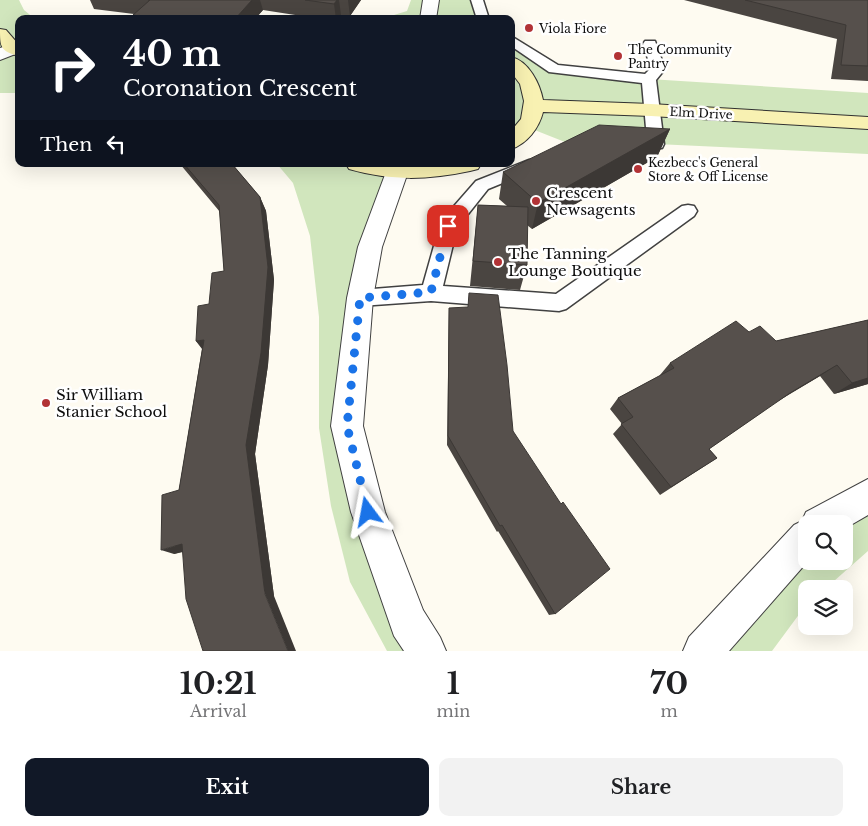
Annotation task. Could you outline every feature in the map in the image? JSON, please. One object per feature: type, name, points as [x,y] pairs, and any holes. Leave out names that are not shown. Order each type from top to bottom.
[{"type":"street","points":[[429,15],[431,0]]},
{"type":"street","points":[[0,34],[10,52]]},
{"type":"street","points":[[515,65],[532,86],[534,106],[527,127],[515,138]]},
{"type":"street","name":"Elm Drive","points":[[534,106],[651,110],[868,123]]},
{"type":"street","points":[[372,167],[397,172],[438,171],[456,167]]},
{"type":"street","points":[[397,172],[370,247],[360,298],[347,426],[368,512],[408,622],[426,651]]},
{"type":"street","points":[[834,515],[868,496]]},
{"type":"street","points":[[703,651],[798,546]]},
{"type":"lane","points":[[477,0],[482,15]]},
{"type":"lane","points":[[515,43],[554,69],[649,80]]},
{"type":"lane","points":[[629,145],[656,144],[649,80],[658,69],[650,44]]},
{"type":"lane","points":[[431,292],[448,226],[482,185],[541,160]]},
{"type":"lane","points":[[360,298],[431,292],[559,303],[688,211]]},
{"type":"green space","points":[[0,0],[19,0],[24,10],[30,15],[15,15],[15,93],[0,93]]},
{"type":"green space","points":[[411,0],[477,0],[482,15],[394,15],[407,11]]},
{"type":"green space","points":[[515,43],[554,69],[649,79],[868,93],[868,154],[656,144],[575,146],[527,127],[515,138]]},
{"type":"green space","points":[[280,167],[456,167],[438,171],[397,172],[370,247],[347,426],[426,651],[387,651],[350,582],[331,506],[319,428],[319,317],[310,236],[293,183]]},
{"type":"green space","points":[[868,496],[868,551],[853,564],[853,515]]},
{"type":"green space","points":[[798,546],[798,570],[846,570],[835,580],[798,580],[798,616],[772,651],[703,651]]},
{"type":"building","points":[[150,0],[252,0],[239,15],[133,15]]},
{"type":"building","points":[[305,0],[337,0],[334,4]]},
{"type":"building","points":[[745,0],[868,0],[868,66],[841,65],[846,25]]},
{"type":"building","points":[[599,125],[670,129],[538,203],[503,172]]},
{"type":"building","points":[[187,167],[235,167],[260,197],[268,267],[261,353],[246,445],[265,594],[288,651],[203,651],[186,599],[182,544],[161,550],[162,495],[179,490],[204,340],[196,341],[198,306],[209,304],[212,273],[224,271],[219,205]]},
{"type":"building","points":[[478,205],[528,207],[527,265],[473,261]]},
{"type":"building","points":[[469,293],[498,295],[513,431],[561,504],[563,502],[610,569],[555,614],[502,525],[500,526],[448,436],[449,308],[468,307]]},
{"type":"building","points":[[868,320],[868,378],[852,383],[837,365],[790,393],[709,449],[717,458],[671,487],[621,424],[633,417],[618,398],[674,368],[670,363],[736,321],[749,332],[760,326],[776,341]]},
{"type":"place","name":"Viola Fiore","points":[[529,28]]},
{"type":"place","name":"The Community Pantry","points":[[618,56]]},
{"type":"place","name":"Kezbecc's General Store & Off License","points":[[638,169]]},
{"type":"place","name":"Crescent Newsagents","points":[[536,201]]},
{"type":"place","name":"The Tanning Lounge Boutique","points":[[498,262]]},
{"type":"place","name":"Sir William Stanier School","points":[[46,403]]},
{"type":"route","points":[[368,512],[347,426],[360,298],[431,292],[448,226]]}]
